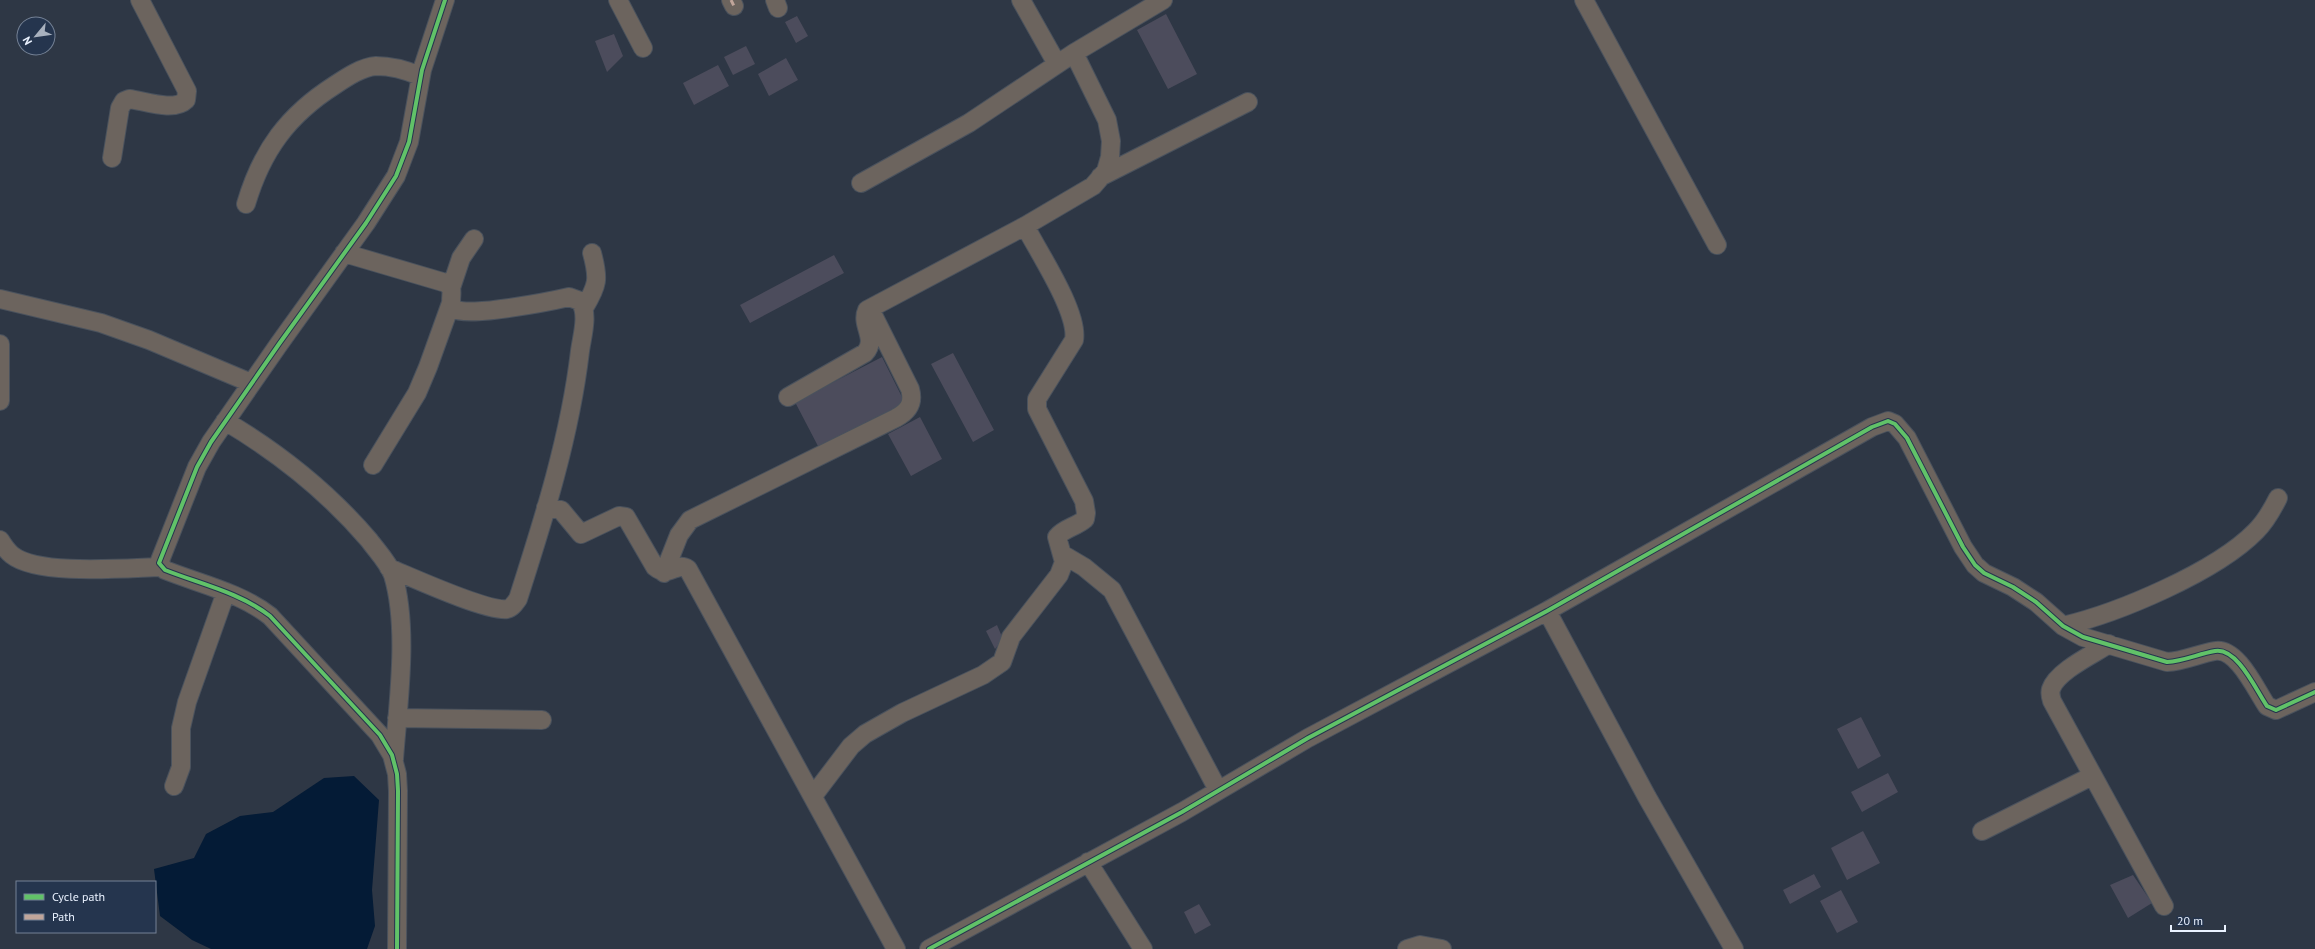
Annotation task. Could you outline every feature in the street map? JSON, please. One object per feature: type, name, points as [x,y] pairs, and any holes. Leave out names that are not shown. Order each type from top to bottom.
[{"type":"street","points":[[112,158],[120,108],[124,101],[129,99],[172,105],[182,104],[186,100],[187,91],[140,0]]},
{"type":"street","points":[[161,567],[161,556],[197,467],[225,420],[382,201],[404,161],[409,142],[420,76],[436,22],[445,0]]},
{"type":"street","points":[[618,0],[643,48]]},
{"type":"street","points":[[1021,0],[1057,64]]},
{"type":"street","points":[[861,183],[969,124],[1074,53],[1163,0]]},
{"type":"street","points":[[1584,0],[1717,245]]},
{"type":"street","points":[[788,397],[865,353],[870,347],[871,342],[865,318],[865,314],[870,308],[1025,226],[1093,186],[1106,171],[1110,157],[1111,141],[1107,120],[1074,53]]},
{"type":"street","points":[[246,204],[258,169],[282,129],[294,116],[332,87],[359,71],[374,66],[392,67],[420,76]]},
{"type":"street","points":[[1100,177],[1248,102]]},
{"type":"street","points":[[813,796],[851,746],[865,734],[902,713],[983,675],[1002,662],[1011,637],[1059,575],[1064,562],[1057,537],[1062,531],[1080,524],[1085,519],[1086,513],[1084,501],[1037,409],[1037,399],[1074,340],[1076,331],[1066,303],[1025,226]]},
{"type":"street","points":[[373,465],[417,393],[428,367],[461,258],[474,239]]},
{"type":"street","points":[[344,253],[446,283],[457,310],[496,310],[569,297],[580,301],[584,308],[584,323],[575,392],[564,446],[518,599],[507,609],[486,606],[390,568]]},
{"type":"street","points":[[584,308],[594,291],[597,282],[592,253]]},
{"type":"street","points":[[0,299],[108,326],[150,340],[251,383]]},
{"type":"street","points":[[664,573],[680,535],[690,520],[896,418],[908,409],[912,399],[910,389],[870,308]]},
{"type":"street","points":[[0,344],[0,402]]},
{"type":"street","points":[[225,420],[261,442],[300,472],[336,505],[384,558],[390,568],[399,598],[400,647],[394,760],[398,790],[397,949]]},
{"type":"street","points":[[929,949],[1218,790],[1308,738],[1547,611],[1872,427],[1888,421],[1895,424],[1907,438],[1963,547],[1975,565],[1984,573],[2013,587],[2036,602],[2062,626],[2083,637],[2167,662],[2180,661],[2217,651],[2226,651],[2236,658],[2268,706],[2276,710],[2315,692]]},
{"type":"street","points":[[2062,626],[2109,612],[2203,570],[2231,553],[2256,532],[2267,519],[2278,498]]},
{"type":"street","points":[[546,507],[561,510],[582,534],[619,516],[626,517],[655,567],[664,573]]},
{"type":"street","points":[[0,540],[12,555],[35,565],[75,569],[161,567],[185,578],[255,604],[270,616],[380,735],[394,760]]},
{"type":"street","points":[[1062,554],[1089,571],[1112,590],[1218,790]]},
{"type":"street","points":[[664,573],[681,567],[686,567],[690,572],[896,949]]},
{"type":"street","points":[[174,786],[181,767],[181,728],[187,702],[226,592]]},
{"type":"street","points":[[1547,611],[1647,797],[1734,949]]},
{"type":"street","points":[[2109,644],[2066,672],[2051,689],[2052,702],[2058,716],[2164,906]]},
{"type":"street","points":[[397,718],[542,720]]},
{"type":"street","points":[[1982,831],[2092,776]]},
{"type":"street","points":[[1088,862],[1143,949]]},
{"type":"street","points":[[1407,949],[1420,945],[1442,949]]},
{"type":"water","points":[[354,776],[379,800],[372,890],[375,926],[367,949],[211,949],[192,940],[160,916],[154,869],[194,858],[206,834],[240,816],[273,812],[324,778]]},
{"type":"building","points":[[1166,14],[1197,74],[1168,89],[1137,30]]},
{"type":"building","points":[[797,16],[808,36],[796,43],[785,22]]},
{"type":"building","points":[[614,34],[623,56],[607,72],[595,41]]},
{"type":"building","points":[[746,46],[755,64],[733,75],[724,57]]},
{"type":"building","points":[[786,58],[798,80],[769,96],[758,74]]},
{"type":"building","points":[[718,65],[729,86],[694,105],[683,83]]},
{"type":"building","points":[[834,255],[844,273],[750,323],[740,305]]},
{"type":"building","points":[[953,353],[994,430],[973,442],[931,364]]},
{"type":"building","points":[[882,357],[905,403],[819,448],[795,402]]},
{"type":"building","points":[[920,417],[942,459],[911,476],[888,434]]},
{"type":"building","points":[[997,625],[1003,639],[995,649],[986,631]]},
{"type":"building","points":[[1861,717],[1881,756],[1858,769],[1837,729]]},
{"type":"building","points":[[1888,773],[1898,792],[1862,812],[1851,792]]},
{"type":"building","points":[[1863,831],[1880,863],[1847,880],[1831,848]]},
{"type":"building","points":[[1814,874],[1821,887],[1790,904],[1783,890]]},
{"type":"building","points":[[2133,875],[2152,903],[2128,918],[2110,885]]},
{"type":"building","points":[[1841,890],[1858,922],[1837,933],[1820,901]]},
{"type":"building","points":[[1199,904],[1211,925],[1195,934],[1184,912]]},
{"type":"marked path","points":[[731,0],[734,6]]},
{"type":"cycle path","points":[[397,949],[397,774],[392,755],[380,735],[270,616],[245,601],[219,589],[165,570],[159,563],[197,467],[211,442],[366,223],[396,176],[409,142],[422,70],[445,0]]},
{"type":"cycle path","points":[[929,949],[1182,812],[1308,738],[1547,611],[1872,427],[1888,421],[1895,424],[1907,438],[1963,547],[1975,565],[1984,573],[2013,587],[2036,602],[2063,626],[2083,637],[2167,662],[2215,651],[2223,652],[2238,662],[2252,681],[2267,706],[2276,710],[2315,692]]}]
